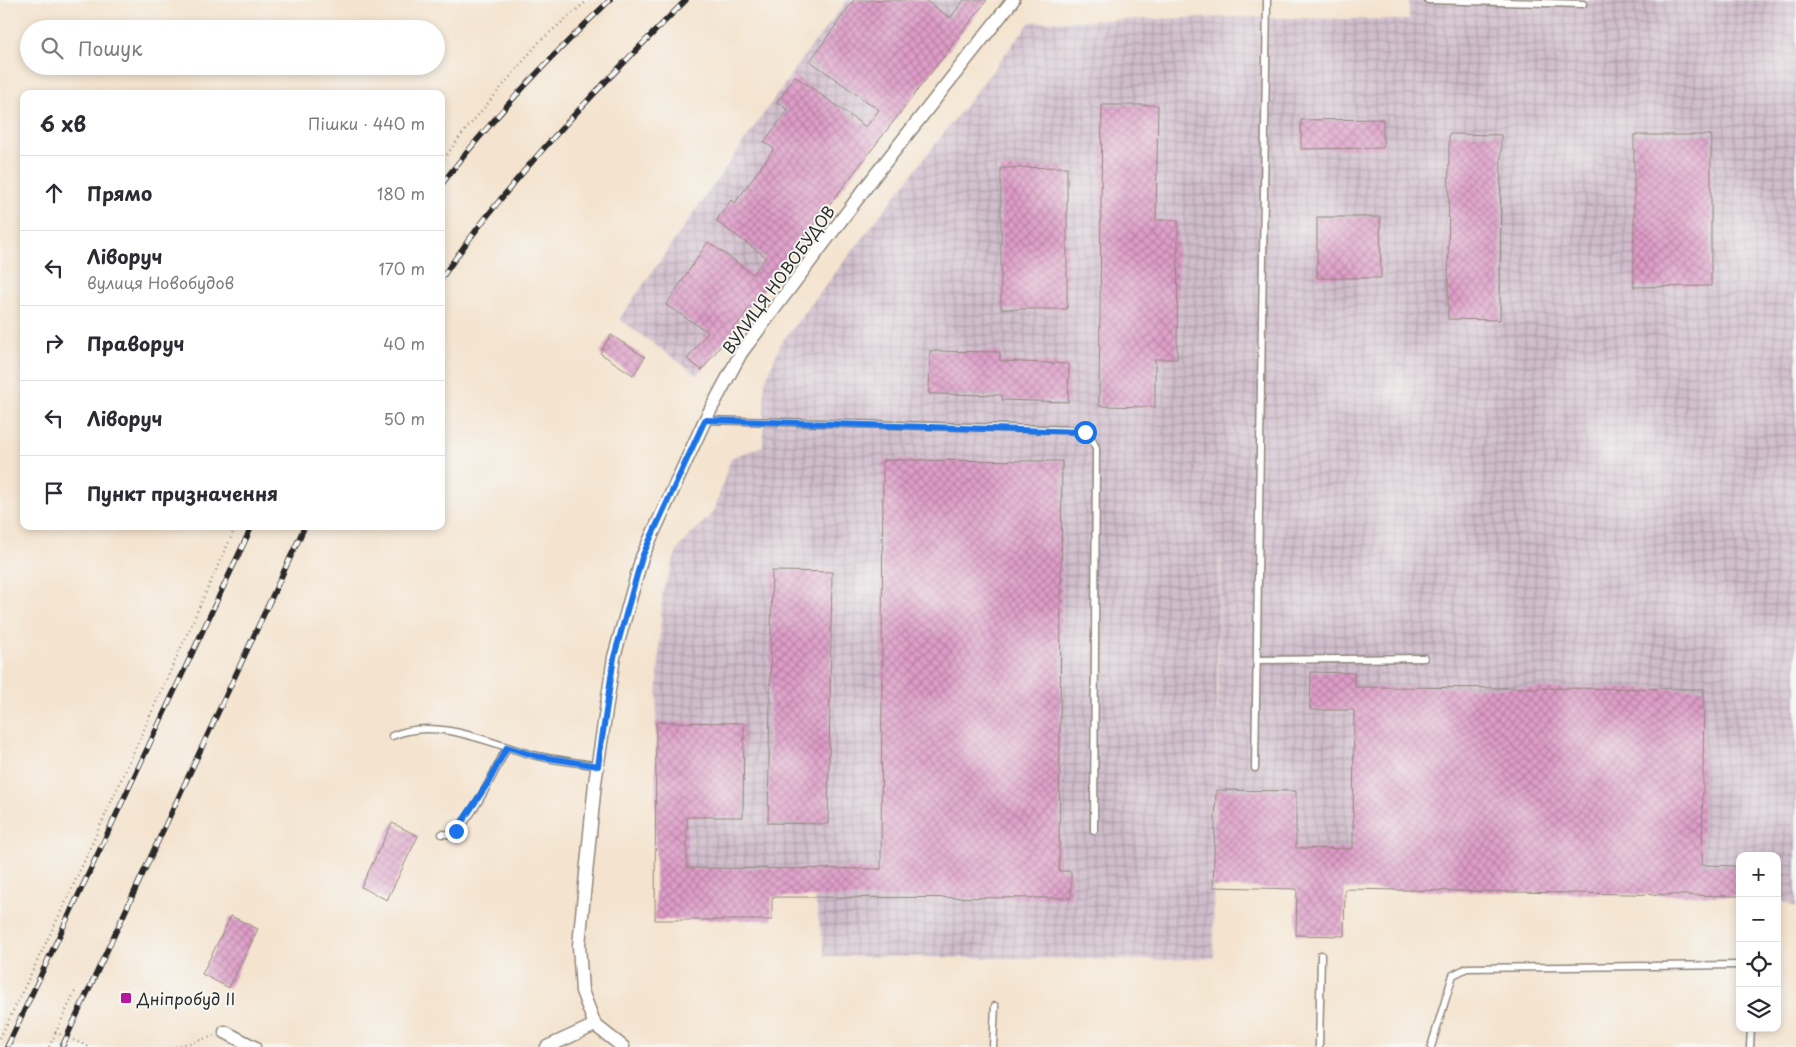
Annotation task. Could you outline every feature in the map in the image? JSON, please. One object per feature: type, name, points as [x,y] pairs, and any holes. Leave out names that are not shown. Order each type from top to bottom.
[{"type":"street","name":"ВУЛИЦЯ НОВОБУДОВ","points":[[595,1025],[582,990],[579,945],[598,766],[614,657],[642,557],[705,420],[741,353],[876,174],[1013,0]]},
{"type":"street","points":[[547,1047],[595,1025],[624,1047]]},
{"type":"street","points":[[224,1032],[254,1047]]},
{"type":"lane","points":[[1255,768],[1267,0]]},
{"type":"lane","points":[[1428,0],[1583,4]]},
{"type":"lane","points":[[705,420],[1079,430],[1090,435],[1096,448],[1094,830]]},
{"type":"lane","points":[[1257,660],[1424,658]]},
{"type":"lane","points":[[392,736],[408,729],[441,729],[536,756],[598,766]]},
{"type":"lane","points":[[442,834],[451,834],[456,831],[471,811],[507,747]]},
{"type":"lane","points":[[1319,1047],[1321,954]]},
{"type":"lane","points":[[1431,1047],[1453,975],[1467,968],[1736,965]]},
{"type":"lane","points":[[993,1047],[995,1006]]},
{"type":"lane","points":[[1750,1047],[1751,1032]]},
{"type":"path","points":[[445,157],[540,41],[588,0]]},
{"type":"path","points":[[0,1038],[68,897],[234,530]]},
{"type":"path","points":[[49,1047],[76,989]]},
{"type":"path","points":[[56,1032],[90,1047]]},
{"type":"path","points":[[175,1047],[206,1040],[224,1032]]},
{"type":"shaded area","points":[[848,0],[982,0],[697,375],[619,319],[810,48]]},
{"type":"shaded area","points":[[1409,0],[1796,0],[1796,908],[1781,900],[1781,852],[1736,852],[1736,896],[1213,887],[1214,958],[1166,960],[825,956],[815,897],[772,897],[772,920],[655,920],[656,722],[662,594],[678,548],[714,511],[731,458],[763,446],[765,382],[781,343],[1030,22],[1232,17],[1409,20]],"holes":[[[1221,558],[1215,820],[1214,819]]]},
{"type":"building","points":[[854,0],[925,0],[950,18],[964,0],[987,0],[702,370],[687,359],[708,332],[666,305],[708,242],[753,274],[766,257],[716,221],[731,200],[735,203],[774,149],[764,142],[788,110],[777,102],[795,76],[866,127],[879,110],[810,61]]},
{"type":"building","points":[[1102,105],[1158,105],[1156,220],[1178,220],[1177,359],[1155,359],[1155,407],[1099,406]]},
{"type":"building","points":[[1383,119],[1383,148],[1301,149],[1301,120]]},
{"type":"building","points":[[1449,134],[1501,135],[1500,320],[1448,319]]},
{"type":"building","points":[[1634,135],[1711,135],[1711,286],[1634,287]]},
{"type":"building","points":[[1067,167],[1067,309],[1001,309],[1001,168]]},
{"type":"building","points":[[1317,217],[1380,217],[1381,278],[1317,278]]},
{"type":"building","points":[[611,335],[645,357],[633,375],[600,353]]},
{"type":"building","points":[[930,351],[1000,352],[1000,361],[1069,364],[1068,402],[1002,400],[1002,395],[929,394]]},
{"type":"building","points":[[883,460],[1062,461],[1059,871],[1071,871],[1071,898],[772,897],[772,920],[655,920],[656,722],[744,723],[743,817],[687,817],[687,868],[881,869]]},
{"type":"building","points":[[772,571],[832,572],[828,824],[768,823]]},
{"type":"building","points":[[1311,672],[1354,673],[1355,687],[1704,689],[1702,865],[1736,866],[1736,896],[1345,889],[1344,936],[1296,935],[1297,889],[1213,887],[1216,790],[1296,791],[1296,848],[1353,849],[1354,710],[1310,710]]},
{"type":"building","points":[[392,823],[418,836],[387,900],[361,887]]},
{"type":"building","points":[[231,916],[258,929],[229,988],[202,974]]},
{"type":"railway","points":[[445,180],[480,136],[522,89],[610,0]]},
{"type":"railway","points":[[445,273],[496,204],[526,169],[620,66],[686,0]]},
{"type":"railway","points":[[7,1047],[250,530]]},
{"type":"railway","points":[[62,1047],[303,530]]},
{"type":"place","name":"Дніпробуд ІІ","points":[[126,998]]},
{"type":"route","points":[[456,831],[488,783],[507,747],[536,756],[598,766],[614,657],[642,557],[705,420],[1079,430],[1085,432]]}]
